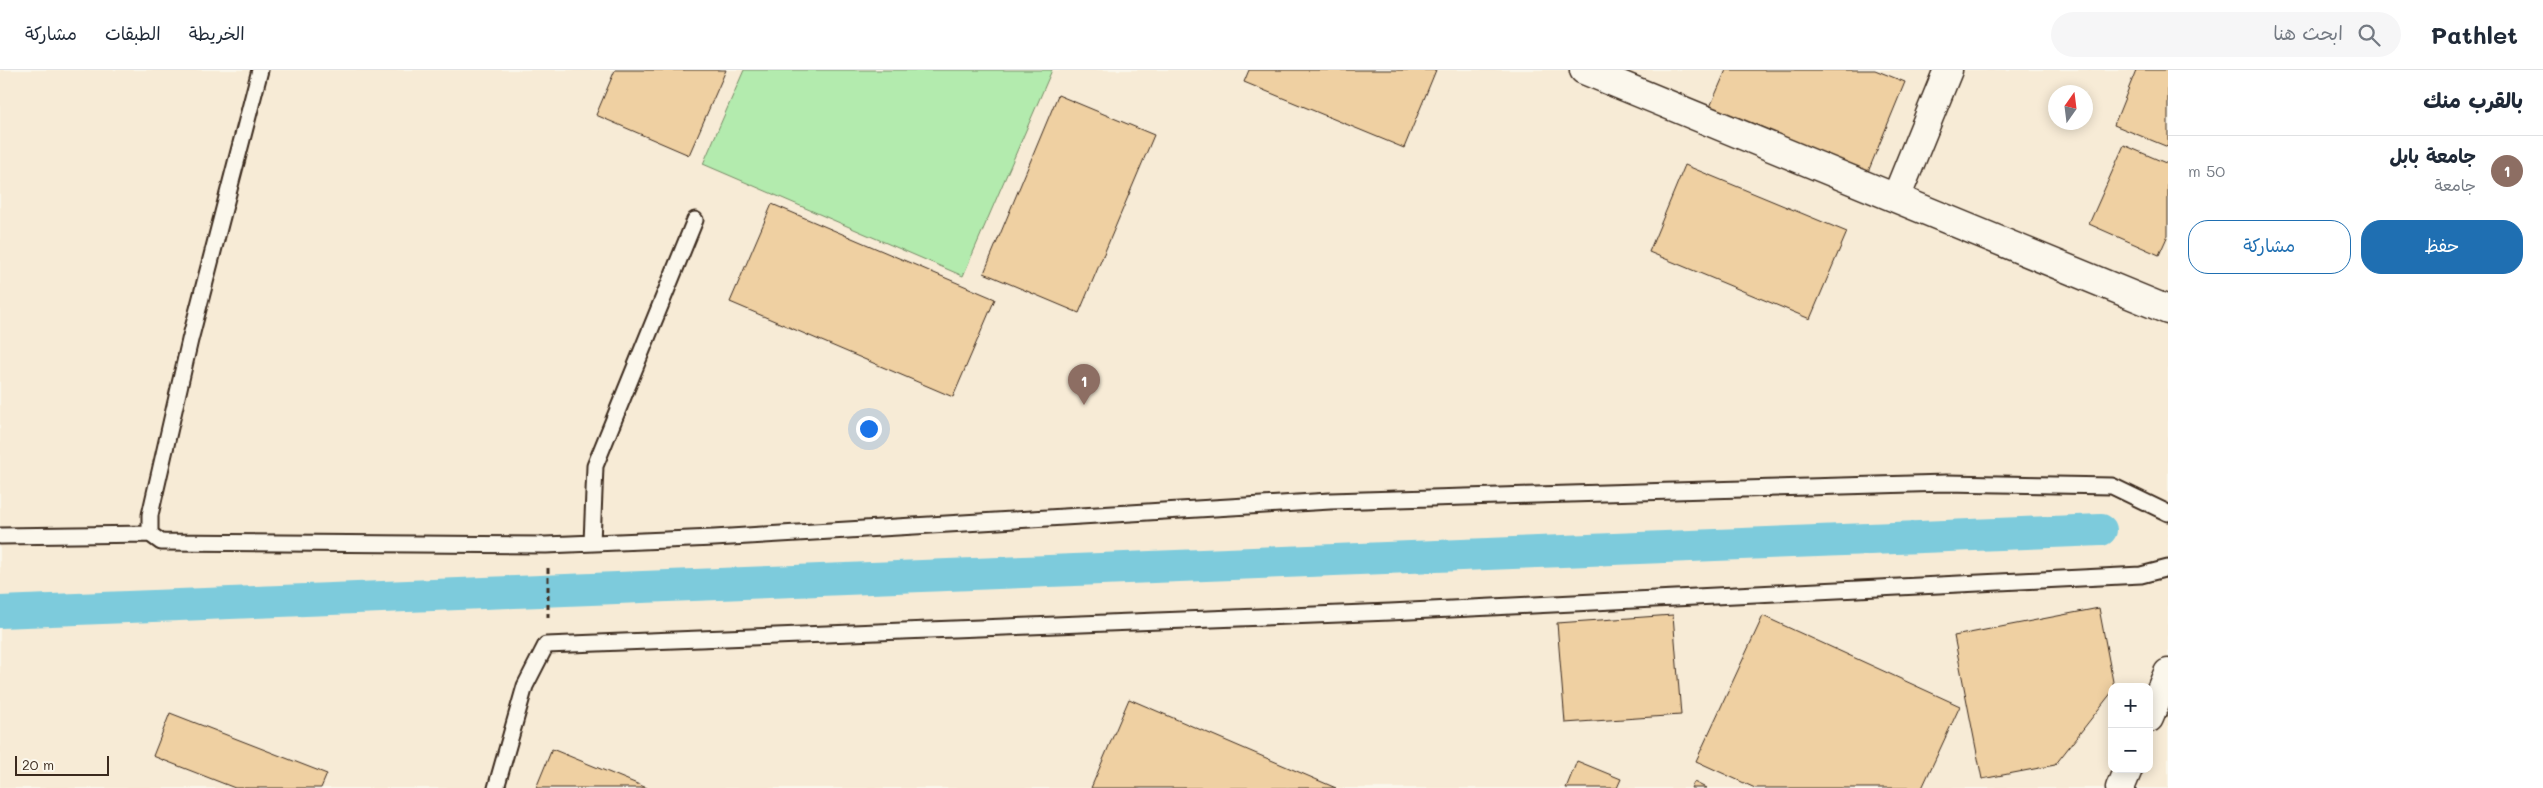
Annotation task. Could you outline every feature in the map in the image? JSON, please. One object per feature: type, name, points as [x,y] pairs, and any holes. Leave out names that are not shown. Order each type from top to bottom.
[{"type":"street","points":[[1584,70],[2168,310]]},
{"type":"street","points":[[1896,198],[1948,70]]},
{"type":"street","points":[[2153,709],[2167,677]]},
{"type":"street","points":[[2120,788],[2126,773]]},
{"type":"lane","points":[[150,534],[150,515],[190,340],[260,70]]},
{"type":"lane","points":[[592,543],[595,466],[695,220]]},
{"type":"lane","points":[[0,536],[150,534],[161,542],[180,543],[546,545],[734,537],[1330,501],[1946,483],[2112,486],[2168,513]]},
{"type":"lane","points":[[496,788],[525,686],[546,645],[1410,611],[2141,575],[2168,568]]},
{"type":"path","points":[[548,568],[548,624]]},
{"type":"shaded area","points":[[0,70],[2168,70],[2168,788],[0,788]]},
{"type":"green space","points":[[744,70],[1052,70],[963,276],[703,164]]},
{"type":"building","points":[[615,70],[726,70],[689,155],[596,115]]},
{"type":"building","points":[[1249,70],[1436,70],[1404,148],[1244,82]]},
{"type":"building","points":[[1726,70],[1875,70],[1905,82],[1868,172],[1710,107]]},
{"type":"building","points":[[2136,70],[2168,70],[2168,147],[2114,125]]},
{"type":"building","points":[[1058,95],[1154,135],[1079,313],[984,273]]},
{"type":"building","points":[[2124,145],[2168,164],[2168,235],[2159,255],[2089,224]]},
{"type":"building","points":[[1685,165],[1847,232],[1810,319],[1649,252]]},
{"type":"building","points":[[772,204],[995,299],[953,397],[730,302]]},
{"type":"building","points":[[2099,608],[2113,683],[2108,683],[2108,697],[2055,765],[1982,779],[1954,636]]},
{"type":"building","points":[[1673,615],[1681,715],[1565,723],[1557,623]]},
{"type":"building","points":[[1763,616],[1960,706],[1922,788],[1755,788],[1696,761]]},
{"type":"building","points":[[1129,699],[1336,788],[1091,788]]},
{"type":"building","points":[[170,713],[327,774],[321,788],[235,788],[153,756]]},
{"type":"building","points":[[552,749],[647,788],[536,788]]},
{"type":"building","points":[[1577,761],[1621,779],[1617,788],[1566,788]]},
{"type":"building","points":[[1694,782],[1706,788],[1691,788]]},
{"type":"waterway","points":[[0,612],[2101,530]]},
{"type":"place","name":"جامعة بابل","points":[[1084,405]]}]
